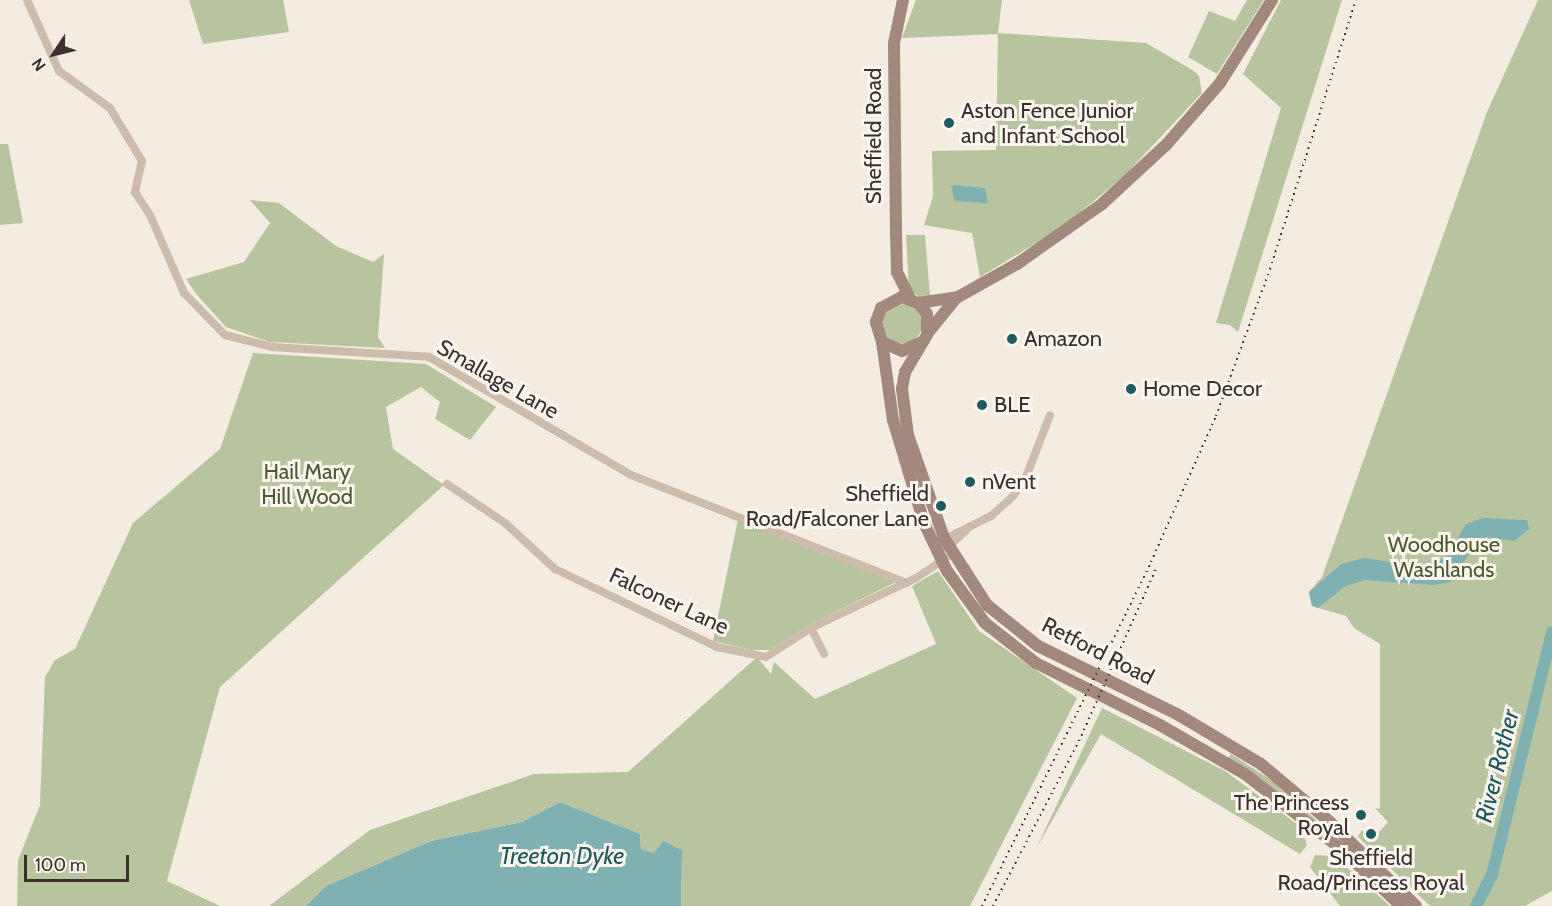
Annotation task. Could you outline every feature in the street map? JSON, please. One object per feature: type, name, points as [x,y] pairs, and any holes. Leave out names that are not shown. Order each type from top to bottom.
[{"type":"main road","name":"Sheffield Road","points":[[886,303],[897,272],[894,43],[903,0]]},
{"type":"main road","name":"Retford Road","points":[[1272,0],[1220,83],[1166,145],[1102,204],[1060,236],[958,297],[924,339],[905,372],[903,406],[918,470],[944,550],[1002,620],[1038,646],[1126,689],[1261,764],[1330,822],[1416,906]]},
{"type":"main road","name":"Sheffield Road","points":[[897,272],[914,301]]},
{"type":"main road","name":"Retford Road","points":[[914,301],[958,297]]},
{"type":"main road","points":[[914,301],[927,314],[924,339],[902,351],[882,342],[876,322],[886,303],[914,301]]},
{"type":"main road","name":"Retford Road","points":[[882,342],[900,450],[970,606],[992,630],[1036,663],[1120,704],[1245,774],[1340,848],[1401,906]]},
{"type":"street","name":"Smallage Lane","points":[[27,0],[59,71],[110,108],[142,161],[135,180],[135,192],[150,215],[184,294],[225,335],[272,347],[429,357],[631,475],[907,583]]},
{"type":"street","name":"Falconer Lane","points":[[447,483],[505,523],[555,568],[717,646],[768,657],[812,628],[907,583],[966,530],[1013,496],[1026,477],[1050,415]]},
{"type":"street","points":[[812,628],[824,654]]},
{"type":"green space","points":[[189,0],[283,0],[289,32],[203,44]]},
{"type":"green space","points":[[916,0],[1002,0],[998,33],[1146,43],[1194,71],[1199,76],[1202,93],[1126,174],[1064,226],[980,277],[972,233],[924,225],[933,196],[932,151],[996,150],[998,34],[902,38]]},
{"type":"green space","points":[[1247,0],[1264,0],[1217,74],[1188,57],[1209,11],[1235,21]]},
{"type":"green space","points":[[1281,0],[1342,0],[1238,332],[1230,325],[1216,323],[1281,108],[1243,74]]},
{"type":"green space","name":"Woodhouse Washlands","points":[[1538,0],[1552,0],[1552,891],[1525,906],[1430,906],[1358,837],[1362,830],[1373,839],[1388,822],[1375,808],[1380,809],[1380,644],[1354,628],[1346,616],[1312,606],[1309,592],[1322,577],[1487,112]]},
{"type":"green space","points":[[0,144],[8,144],[23,223],[0,225]]},
{"type":"green space","points":[[250,200],[279,203],[336,246],[373,262],[384,254],[378,337],[385,348],[270,342],[226,327],[186,279],[244,262],[270,223]]},
{"type":"green space","points":[[906,235],[925,235],[930,296],[918,297],[909,288]]},
{"type":"green space","points":[[902,304],[910,305],[916,310],[921,316],[921,332],[916,338],[910,343],[902,344],[894,343],[888,338],[883,332],[882,324],[883,316],[888,310],[894,305]]},
{"type":"green space","name":"Hail Mary Hill Wood","points":[[253,353],[426,364],[496,407],[470,440],[435,419],[440,402],[421,387],[386,407],[393,449],[444,485],[220,687],[167,881],[220,906],[17,906],[18,860],[40,805],[45,677],[55,660],[75,649],[133,523],[220,449]]},
{"type":"green space","points":[[738,519],[894,581],[894,583],[809,625],[770,650],[751,650],[713,641]]},
{"type":"green space","points":[[938,571],[979,631],[1077,698],[970,906],[681,906],[682,850],[654,853],[641,849],[640,834],[560,802],[522,822],[431,841],[326,886],[306,906],[269,906],[370,830],[534,774],[628,772],[757,657],[771,674],[774,662],[815,699],[936,644],[912,586]]},
{"type":"green space","points":[[1102,708],[1225,771],[1301,827],[1307,845],[1300,854],[1101,734],[1036,849]]},
{"type":"green space","points":[[1231,754],[1274,782],[1323,826],[1228,758]]},
{"type":"green space","points":[[1315,855],[1334,856],[1390,906],[1340,906],[1310,867]]},
{"type":"water","points":[[951,186],[985,188],[988,203],[955,201]]},
{"type":"water","points":[[1483,518],[1527,520],[1529,529],[1514,541],[1486,537],[1478,541],[1450,582],[1434,585],[1364,580],[1344,587],[1318,608],[1312,606],[1309,592],[1341,564],[1364,558],[1431,568],[1448,555],[1466,524]]},
{"type":"water","name":"Treeton Dyke","points":[[560,802],[640,834],[641,849],[654,853],[663,841],[682,850],[681,906],[306,906],[326,886],[431,841],[522,822]]},
{"type":"waterway","name":"River Rother","points":[[1476,906],[1492,875],[1552,632]]},
{"type":"railway","points":[[982,906],[1151,562],[1216,416],[1270,269],[1356,0]]},
{"type":"railway","points":[[993,906],[1079,741],[1157,567]]},
{"type":"place","name":"Aston Fence Junior and Infant School","points":[[949,123]]},
{"type":"place","name":"Amazon","points":[[1012,339]]},
{"type":"place","name":"Home Decor","points":[[1131,389]]},
{"type":"place","name":"BLE","points":[[982,405]]},
{"type":"place","name":"nVent","points":[[970,482]]},
{"type":"place","name":"Sheffield Road/Falconer Lane","points":[[941,506]]},
{"type":"place","name":"The Princess Royal","points":[[1361,815]]},
{"type":"place","name":"Sheffield Road/Princess Royal","points":[[1371,834]]}]
